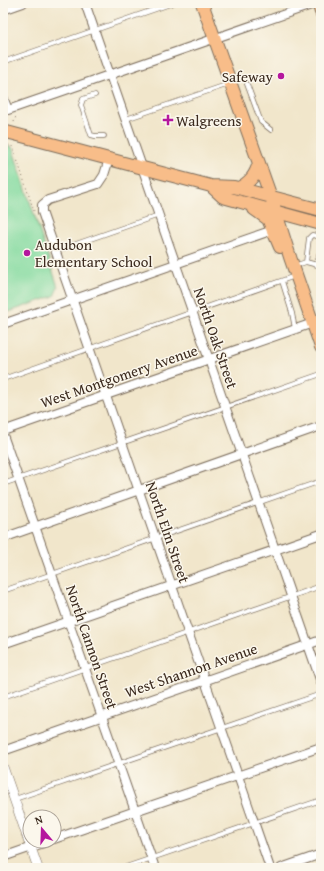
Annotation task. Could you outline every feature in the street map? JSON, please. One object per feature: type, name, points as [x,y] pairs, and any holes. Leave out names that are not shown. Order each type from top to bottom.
[{"type":"main road","points":[[202,3],[277,212],[293,266],[320,341]]},
{"type":"main road","points":[[318,3],[321,12]]},
{"type":"main road","points":[[3,131],[211,186],[239,188],[321,210]]},
{"type":"main road","points":[[239,188],[248,183],[256,175],[259,163]]},
{"type":"main road","points":[[211,186],[223,197],[321,224]]},
{"type":"main road","points":[[244,203],[268,219],[280,249],[293,266]]},
{"type":"street","points":[[3,10],[24,3]]},
{"type":"street","name":"North Oak Street","points":[[85,3],[321,682]]},
{"type":"street","points":[[3,97],[8,110],[318,3]]},
{"type":"street","points":[[42,209],[48,200],[98,184],[104,175],[109,159]]},
{"type":"street","name":"North Elm Street","points":[[42,209],[72,300],[270,868]]},
{"type":"street","points":[[3,324],[273,230]]},
{"type":"street","name":"West Montgomery Avenue","points":[[3,431],[313,323]]},
{"type":"street","points":[[3,538],[321,426]]},
{"type":"street","name":"North Cannon Street","points":[[3,434],[155,868]]},
{"type":"street","points":[[3,644],[321,534]]},
{"type":"street","name":"West Shannon Avenue","points":[[3,751],[321,640]]},
{"type":"street","points":[[62,836],[321,747]]},
{"type":"street","points":[[3,767],[22,822]]},
{"type":"street","points":[[3,857],[25,849]]},
{"type":"street","points":[[32,849],[38,868]]},
{"type":"street","points":[[281,868],[321,854]]},
{"type":"lane","points":[[3,62],[172,3]]},
{"type":"lane","points":[[126,119],[231,84]]},
{"type":"lane","points":[[247,84],[261,122],[271,130]]},
{"type":"lane","points":[[95,95],[83,99],[81,105],[91,134],[95,136],[104,136]]},
{"type":"lane","points":[[56,252],[159,215]]},
{"type":"lane","points":[[306,262],[309,238],[312,235],[321,238]]},
{"type":"lane","points":[[3,379],[282,281],[293,266],[306,262],[319,265],[321,246]]},
{"type":"lane","points":[[282,281],[292,313],[295,329]]},
{"type":"lane","points":[[3,484],[321,374]]},
{"type":"lane","points":[[3,591],[321,481]]},
{"type":"lane","points":[[3,697],[321,586]]},
{"type":"lane","points":[[14,799],[321,694]]},
{"type":"lane","points":[[123,868],[321,800]]},
{"type":"path","points":[[8,145],[13,147],[35,214],[42,209]]},
{"type":"green space","name":"Audubon Elementary School","points":[[3,145],[12,147],[58,287],[54,296],[3,314]]},
{"type":"place","name":"Safeway","points":[[281,76]]},
{"type":"place","name":"Walgreens","points":[[168,120]]},
{"type":"place","name":"Audubon Elementary School","points":[[27,253]]}]
